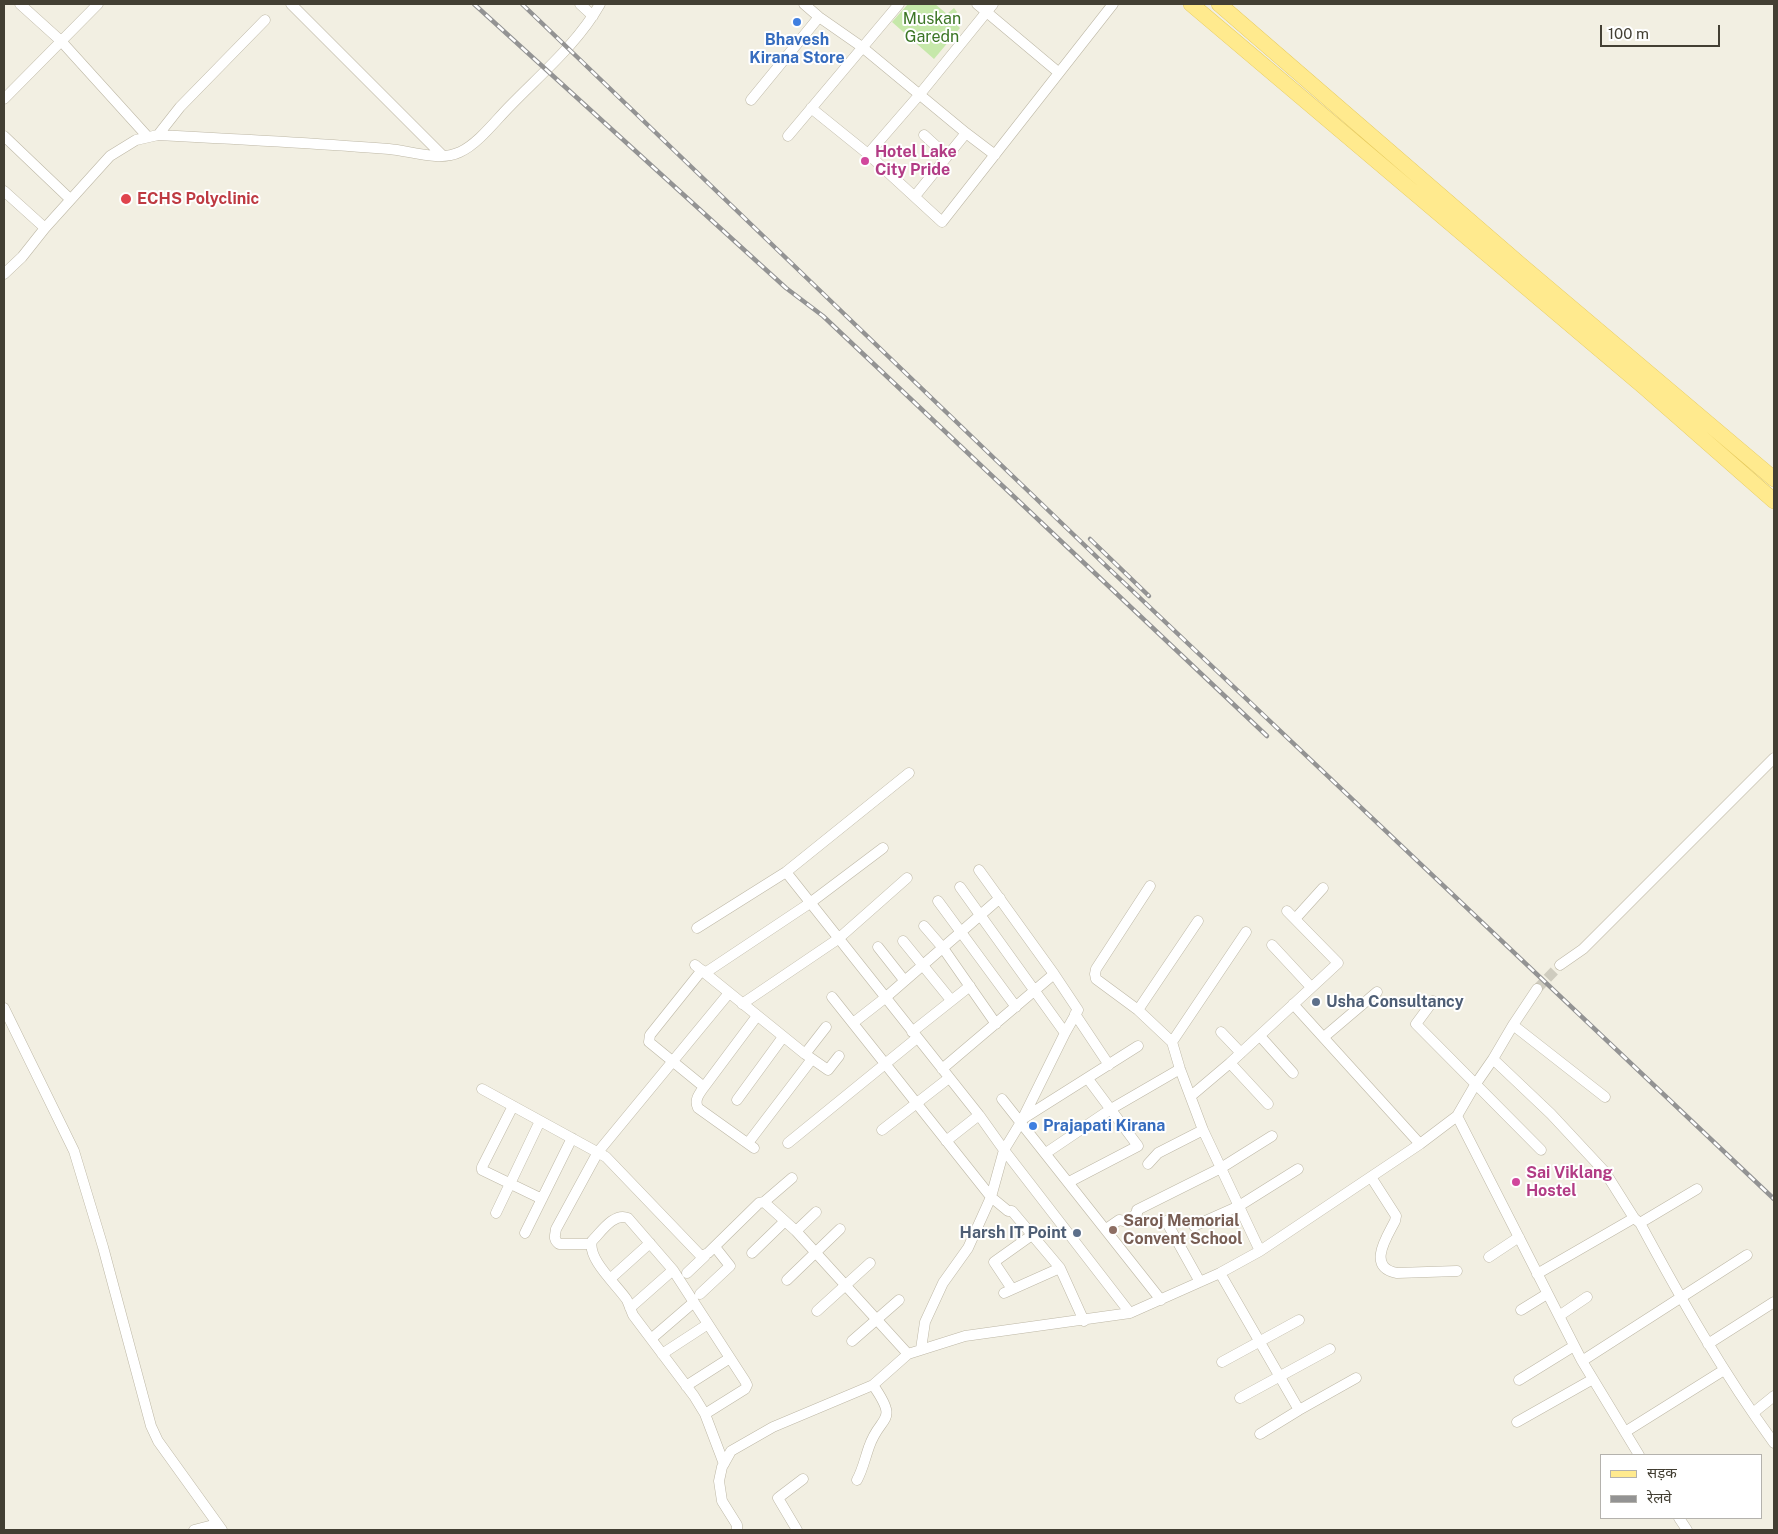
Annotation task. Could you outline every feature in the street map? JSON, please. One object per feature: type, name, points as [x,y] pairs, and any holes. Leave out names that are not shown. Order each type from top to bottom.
[{"type":"main road","points":[[1191,4],[1774,479]]},
{"type":"main road","points":[[1219,4],[1644,387],[1774,501]]},
{"type":"street","points":[[20,4],[62,41],[147,136]]},
{"type":"street","points":[[4,98],[98,4]]},
{"type":"street","points":[[291,4],[443,156]]},
{"type":"street","points":[[580,4],[593,16]]},
{"type":"street","points":[[4,274],[22,257],[44,228],[110,156],[136,140],[147,136],[158,135],[392,149],[443,156],[460,152],[471,145],[567,47],[593,16],[600,4]]},
{"type":"street","points":[[788,136],[899,4]]},
{"type":"street","points":[[977,4],[1058,72]]},
{"type":"street","points":[[868,154],[920,94],[993,4]]},
{"type":"street","points":[[811,108],[868,154],[942,222],[1113,4]]},
{"type":"street","points":[[808,5],[819,17],[862,47],[995,155]]},
{"type":"street","points":[[751,100],[819,17]]},
{"type":"street","points":[[158,135],[180,107],[265,20]]},
{"type":"street","points":[[915,196],[966,133]]},
{"type":"street","points":[[924,135],[947,156]]},
{"type":"street","points":[[4,136],[70,199]]},
{"type":"street","points":[[4,191],[44,228]]},
{"type":"street","points":[[1560,965],[1583,949],[1774,758]]},
{"type":"street","points":[[697,928],[786,872],[908,773]]},
{"type":"street","points":[[704,1087],[649,1042],[650,1035],[701,970],[810,903],[883,848]]},
{"type":"street","points":[[921,1349],[925,1322],[942,1283],[968,1248],[991,1197],[1004,1150],[1022,1121],[1078,1010],[979,870]]},
{"type":"street","points":[[786,872],[979,1115],[1130,1313]]},
{"type":"street","points":[[742,1004],[838,939],[908,878]]},
{"type":"street","points":[[1150,886],[1096,969],[1096,980],[1138,1010],[1172,1042],[1203,1130],[1260,1251]]},
{"type":"street","points":[[960,887],[1065,1033]]},
{"type":"street","points":[[1295,919],[1323,888]]},
{"type":"street","points":[[853,1023],[885,998],[1000,898]]},
{"type":"street","points":[[938,901],[1016,1007]]},
{"type":"street","points":[[1191,1096],[1260,1036],[1338,963],[1287,911]]},
{"type":"street","points":[[1138,1010],[1198,921]]},
{"type":"street","points":[[924,926],[943,948],[996,1024]]},
{"type":"street","points":[[1172,1042],[1246,932]]},
{"type":"street","points":[[903,941],[951,1000]]},
{"type":"street","points":[[1272,945],[1311,987]]},
{"type":"street","points":[[878,947],[904,980]]},
{"type":"street","points":[[701,970],[783,1037],[828,1070],[839,1056]]},
{"type":"street","points":[[882,1130],[916,1102],[996,1024],[1054,974]]},
{"type":"street","points":[[788,1143],[885,1063],[951,1000],[970,986]]},
{"type":"street","points":[[737,1530],[737,1524],[722,1501],[719,1481],[724,1464],[731,1451],[774,1427],[873,1385],[908,1354],[921,1349],[966,1336],[1084,1321],[1130,1313],[1220,1273],[1260,1251],[1420,1144],[1458,1116],[1537,989]]},
{"type":"street","points":[[1324,1037],[1377,992]]},
{"type":"street","points":[[591,1244],[559,1244],[555,1241],[554,1237],[556,1229],[598,1152],[729,993]]},
{"type":"street","points":[[832,997],[991,1197],[1008,1211],[1012,1211],[1060,1268],[1084,1321]]},
{"type":"street","points":[[1433,1001],[1416,1024],[1541,1150]]},
{"type":"street","points":[[1293,1004],[1420,1144]]},
{"type":"street","points":[[4,1008],[74,1151],[103,1247],[151,1426],[158,1441],[219,1527],[194,1530]]},
{"type":"street","points":[[1076,1014],[1109,1065]]},
{"type":"street","points":[[757,1016],[704,1087],[697,1098],[696,1104],[698,1108],[751,1146],[826,1027]]},
{"type":"street","points":[[1513,1025],[1605,1097]]},
{"type":"street","points":[[1221,1032],[1240,1053]]},
{"type":"street","points":[[1260,1036],[1293,1073]]},
{"type":"street","points":[[737,1100],[783,1037]]},
{"type":"street","points":[[1022,1121],[1138,1046]]},
{"type":"street","points":[[1493,1059],[1551,1114],[1605,1172],[1637,1220],[1680,1298],[1724,1370],[1774,1443]]},
{"type":"street","points":[[1230,1063],[1268,1104]]},
{"type":"street","points":[[1046,1154],[1111,1110],[1180,1069]]},
{"type":"street","points":[[1069,1182],[1138,1146],[1088,1079]]},
{"type":"street","points":[[482,1089],[606,1157],[695,1251],[701,1256],[705,1256]]},
{"type":"street","points":[[1002,1099],[1022,1121],[1161,1300]]},
{"type":"street","points":[[512,1106],[482,1167],[484,1172],[542,1200]]},
{"type":"street","points":[[946,1141],[979,1115]]},
{"type":"street","points":[[1458,1116],[1574,1346],[1638,1454]]},
{"type":"street","points":[[496,1213],[540,1121]]},
{"type":"street","points":[[1148,1164],[1158,1153],[1203,1130]]},
{"type":"street","points":[[1106,1229],[1119,1220],[1124,1221],[1137,1214],[1137,1210],[1221,1168],[1272,1136]]},
{"type":"street","points":[[526,1233],[572,1138]]},
{"type":"street","points":[[1194,1226],[1239,1206],[1298,1169]]},
{"type":"street","points":[[1371,1177],[1396,1216],[1380,1250],[1380,1257],[1384,1266],[1392,1272],[1400,1273],[1457,1271]]},
{"type":"street","points":[[687,1273],[759,1204],[764,1202],[792,1178]]},
{"type":"street","points":[[1537,1274],[1697,1189]]},
{"type":"street","points":[[764,1202],[796,1231],[908,1354]]},
{"type":"street","points":[[796,1231],[816,1212]]},
{"type":"street","points":[[705,1414],[745,1389],[745,1381],[708,1324],[697,1298],[628,1218],[620,1216],[614,1219],[597,1235],[591,1244],[592,1251],[597,1262],[627,1300],[630,1308],[705,1414],[724,1464]]},
{"type":"street","points":[[1166,1220],[1200,1282]]},
{"type":"street","points":[[752,1253],[784,1221]]},
{"type":"street","points":[[787,1280],[840,1229]]},
{"type":"street","points":[[1032,1235],[994,1262],[1008,1291],[1060,1268]]},
{"type":"street","points":[[1489,1257],[1519,1237]]},
{"type":"street","points":[[610,1279],[650,1242]]},
{"type":"street","points":[[652,1339],[730,1266],[715,1247]]},
{"type":"street","points":[[1582,1360],[1747,1255]]},
{"type":"street","points":[[817,1311],[870,1263]]},
{"type":"street","points":[[630,1308],[673,1270]]},
{"type":"street","points":[[1220,1273],[1299,1410]]},
{"type":"street","points":[[1521,1310],[1547,1294]]},
{"type":"street","points":[[1559,1316],[1587,1297]]},
{"type":"street","points":[[852,1341],[899,1300]]},
{"type":"street","points":[[1708,1344],[1774,1302]]},
{"type":"street","points":[[1222,1362],[1299,1320]]},
{"type":"street","points":[[662,1354],[708,1324]]},
{"type":"street","points":[[1519,1380],[1574,1346]]},
{"type":"street","points":[[1240,1398],[1330,1349]]},
{"type":"street","points":[[686,1386],[730,1358]]},
{"type":"street","points":[[1625,1432],[1724,1370]]},
{"type":"street","points":[[1260,1434],[1356,1378]]},
{"type":"street","points":[[1517,1422],[1593,1379]]},
{"type":"street","points":[[857,1480],[862,1471],[869,1446],[885,1420],[887,1412],[884,1401],[873,1385]]},
{"type":"street","points":[[1752,1413],[1774,1396]]},
{"type":"street","points":[[797,1530],[778,1498],[803,1479]]},
{"type":"street","points":[[1680,1519],[1687,1530]]},
{"type":"green space","name":"Muskan Garedn","points":[[908,4],[935,4],[947,14],[954,8],[957,12],[951,19],[960,28],[934,59],[892,22]]},
{"type":"tunnel","points":[[1537,989],[1560,965]]},
{"type":"railway","points":[[474,4],[786,288],[823,316],[1267,736]]},
{"type":"railway","points":[[522,4],[1102,562],[1774,1199]]},
{"type":"railway","points":[[1090,539],[1149,596]]},
{"type":"place","name":"Bhavesh Kirana Store","points":[[797,22]]},
{"type":"place","name":"Hotel Lake City Pride","points":[[865,161]]},
{"type":"place","name":"ECHS Polyclinic","points":[[126,199]]},
{"type":"place","name":"Usha Consultancy","points":[[1316,1002]]},
{"type":"place","name":"Prajapati Kirana","points":[[1033,1126]]},
{"type":"place","name":"Sai Viklang Hostel","points":[[1516,1182]]},
{"type":"place","name":"Saroj Memorial Convent School","points":[[1113,1230]]},
{"type":"place","name":"Harsh IT Point","points":[[1077,1233]]}]
